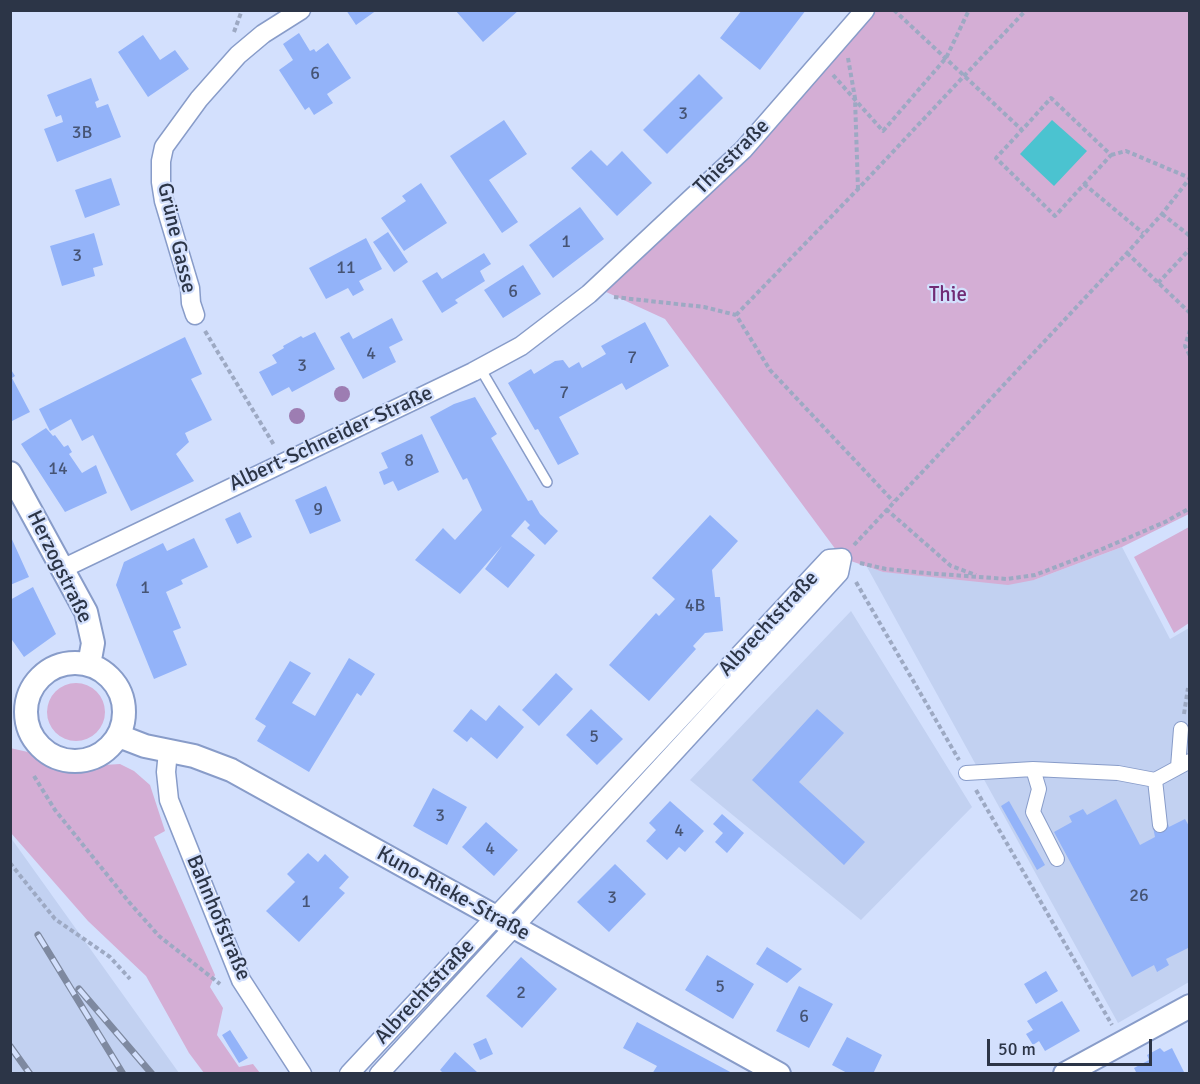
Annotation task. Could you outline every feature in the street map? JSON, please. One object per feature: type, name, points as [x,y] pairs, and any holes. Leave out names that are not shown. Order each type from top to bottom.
[{"type":"street","name":"Grüne Gasse","points":[[195,315],[190,288],[164,201],[161,161],[164,147],[199,99],[238,55],[263,34],[301,10]]},
{"type":"street","name":"Thiestraße","points":[[589,294],[743,150],[865,10]]},
{"type":"street","name":"Albert-Schneider-Straße","points":[[64,568],[480,368],[521,346],[589,294]]},
{"type":"street","name":"Herzogstraße","points":[[10,473],[64,568],[86,612],[93,643],[89,665]]},
{"type":"street","name":"Albrechtstraße","points":[[379,1074],[504,922],[829,559],[842,558]]},
{"type":"street","points":[[65,664],[89,665],[108,675],[121,693],[125,706],[119,736],[108,749],[95,758],[78,761],[62,760],[47,753],[18,720],[29,695],[43,675],[65,664]]},
{"type":"street","points":[[966,773],[1033,769],[1118,773],[1155,780],[1184,764],[1181,729]]},
{"type":"street","name":"Kuno-Rieke-Straße","points":[[119,736],[145,746],[194,756],[231,770],[779,1074]]},
{"type":"street","name":"Bahnhofstraße","points":[[168,751],[166,772],[169,800],[241,980],[302,1074]]},
{"type":"street","points":[[1033,769],[1039,789],[1033,812],[1057,859]]},
{"type":"street","points":[[1155,780],[1160,825]]},
{"type":"street","name":"Albrechtstraße","points":[[349,1074],[504,922]]},
{"type":"street","points":[[1065,1074],[1188,1010]]},
{"type":"lane","points":[[480,368],[547,482]]},
{"type":"path","points":[[894,10],[1022,130]]},
{"type":"path","points":[[821,62],[883,131],[946,58],[969,10]]},
{"type":"path","points":[[736,315],[1026,10]]},
{"type":"path","points":[[844,36],[855,98],[858,189]]},
{"type":"path","points":[[842,558],[886,508],[1126,254],[1162,214],[1189,178],[1126,151],[1111,155],[1055,216],[996,158],[1051,98],[1111,155]]},
{"type":"path","points":[[1084,184],[1143,233]]},
{"type":"path","points":[[1162,214],[1190,236]]},
{"type":"path","points":[[1158,283],[1190,249]]},
{"type":"path","points":[[1126,254],[1190,313]]},
{"type":"path","points":[[589,294],[704,307],[736,315],[770,370],[893,501]]},
{"type":"path","name":"Grüne Gasse","points":[[195,315],[285,462]]},
{"type":"path","points":[[1190,330],[1185,346],[1190,356]]},
{"type":"path","points":[[886,508],[951,566],[983,577]]},
{"type":"path","points":[[842,558],[886,569],[1006,579],[1035,575],[1165,522],[1190,508]]},
{"type":"path","points":[[842,558],[1114,1029]]},
{"type":"path","points":[[1181,729],[1188,688]]},
{"type":"path","points":[[34,776],[55,810],[129,903],[159,936],[221,984]]},
{"type":"path","points":[[10,863],[55,919],[110,957],[130,979]]},
{"type":"shaded area","points":[[1052,120],[1087,151],[1054,186],[1020,154]]},
{"type":"shaded area","points":[[1122,547],[1170,639],[1189,628],[1189,982],[1118,1023],[867,567],[884,572],[1034,580]]},
{"type":"shaded area","points":[[851,611],[972,807],[861,920],[690,780]]},
{"type":"shaded area","points":[[11,838],[179,1073],[11,1073]]},
{"type":"green space","name":"Thie","points":[[875,11],[1189,11],[1189,514],[1122,547],[1034,580],[1008,585],[883,572],[842,558],[665,319],[604,291],[747,158]]},
{"type":"green space","points":[[1189,527],[1189,623],[1174,633],[1134,557]]},
{"type":"green space","points":[[70,683],[82,683],[97,691],[105,706],[105,718],[97,733],[82,741],[70,741],[55,733],[47,718],[47,706],[55,691]]},
{"type":"green space","points":[[10,748],[28,752],[55,770],[72,773],[88,772],[104,765],[120,764],[134,771],[150,785],[165,831],[154,837],[215,975],[210,987],[223,1008],[217,1035],[239,1067],[253,1064],[260,1073],[204,1073],[189,1053],[146,976],[88,921],[11,833]]},
{"type":"building","points":[[346,10],[377,10],[356,25]]},
{"type":"building","points":[[455,10],[519,10],[483,42]]},
{"type":"building","points":[[742,10],[806,10],[760,70],[720,38]]},
{"type":"building","points":[[299,33],[310,51],[314,49],[316,52],[328,43],[351,78],[327,94],[333,103],[314,115],[309,107],[305,110],[279,70],[293,60],[283,44]]},
{"type":"building","points":[[143,35],[160,60],[175,50],[189,69],[148,97],[118,52]]},
{"type":"building","points":[[699,74],[723,98],[667,154],[643,130]]},
{"type":"building","points":[[91,78],[99,100],[95,102],[97,108],[108,104],[121,137],[57,162],[44,129],[63,122],[61,115],[56,117],[47,95]]},
{"type":"building","points":[[504,120],[527,154],[489,180],[518,222],[502,233],[450,156]]},
{"type":"building","points":[[591,150],[607,166],[622,151],[652,183],[617,216],[571,168]]},
{"type":"building","points":[[111,178],[120,205],[85,218],[75,190]]},
{"type":"building","points":[[421,183],[447,223],[404,251],[381,218],[406,201],[402,196]]},
{"type":"building","points":[[580,207],[604,239],[553,278],[529,245]]},
{"type":"building","points":[[388,232],[408,262],[394,272],[373,242]]},
{"type":"building","points":[[94,233],[103,265],[93,268],[95,276],[62,286],[50,246]]},
{"type":"building","points":[[366,238],[382,269],[359,281],[364,290],[353,296],[348,288],[326,299],[309,268]]},
{"type":"building","points":[[484,253],[491,264],[480,271],[485,281],[455,300],[458,303],[442,313],[422,281],[437,272],[442,279]]},
{"type":"building","points":[[523,265],[541,294],[503,318],[484,290]]},
{"type":"building","points":[[392,318],[403,340],[389,347],[396,362],[363,379],[340,337],[349,332],[353,339]]},
{"type":"building","points":[[645,322],[669,366],[626,390],[622,383],[559,417],[579,454],[558,465],[508,383],[531,369],[534,374],[555,361],[563,360],[569,368],[579,362],[582,368],[606,354],[601,346]]},
{"type":"building","points":[[315,332],[335,369],[292,392],[289,387],[272,396],[259,372],[277,363],[272,355],[284,348],[283,346],[301,336],[303,338]]},
{"type":"building","points":[[185,337],[202,374],[191,379],[212,420],[185,433],[189,442],[176,454],[194,481],[131,511],[93,435],[82,441],[71,419],[50,431],[39,409]]},
{"type":"building","points":[[10,368],[15,376],[12,378],[30,412],[10,422]]},
{"type":"building","points":[[475,397],[497,434],[491,438],[528,501],[532,500],[540,514],[558,531],[545,545],[527,528],[530,525],[525,520],[511,536],[535,555],[508,588],[485,569],[502,546],[460,594],[415,560],[443,528],[455,540],[482,510],[467,478],[463,480],[430,417],[454,404]]},
{"type":"building","points":[[46,428],[64,447],[68,445],[72,452],[69,454],[82,473],[96,465],[107,493],[65,512],[21,444]]},
{"type":"building","points":[[422,434],[439,472],[398,491],[393,481],[384,485],[379,472],[388,468],[381,453]]},
{"type":"building","points":[[326,486],[341,521],[310,534],[295,500]]},
{"type":"building","points":[[240,512],[252,537],[237,544],[225,519]]},
{"type":"building","points":[[710,515],[738,541],[712,570],[715,597],[720,597],[723,631],[705,633],[693,646],[696,649],[649,701],[609,665],[656,613],[659,616],[675,599],[652,578]]},
{"type":"building","points":[[10,535],[29,577],[10,585]]},
{"type":"building","points":[[194,538],[208,567],[181,580],[183,584],[166,592],[181,628],[173,631],[187,665],[154,679],[116,585],[124,562],[163,543],[167,551]]},
{"type":"building","points":[[33,587],[56,634],[24,657],[10,637],[10,600]]},
{"type":"building","points":[[349,658],[375,674],[361,696],[357,693],[309,772],[257,741],[266,726],[255,719],[290,661],[311,673],[292,703],[315,716]]},
{"type":"building","points":[[556,673],[573,689],[539,726],[522,710]]},
{"type":"building","points":[[499,705],[524,727],[497,759],[471,737],[467,742],[453,731],[471,709],[486,721]]},
{"type":"building","points":[[591,709],[623,739],[597,765],[566,735]]},
{"type":"building","points":[[817,709],[844,733],[799,782],[865,842],[844,865],[752,780]]},
{"type":"building","points":[[433,788],[467,807],[447,845],[413,826]]},
{"type":"building","points":[[1116,799],[1140,845],[1155,837],[1153,827],[1168,824],[1169,827],[1185,819],[1190,828],[1190,947],[1166,959],[1169,965],[1157,972],[1154,965],[1132,977],[1054,832],[1072,822],[1069,816],[1083,809],[1087,815]]},
{"type":"building","points":[[670,801],[704,831],[685,852],[679,847],[667,860],[646,841],[656,830],[649,823]]},
{"type":"building","points":[[1009,801],[1045,865],[1037,870],[1001,806]]},
{"type":"building","points":[[722,814],[744,833],[727,853],[715,842],[723,833],[713,824]]},
{"type":"building","points":[[486,822],[518,850],[494,876],[462,847]]},
{"type":"building","points":[[308,853],[318,862],[325,854],[349,877],[339,888],[345,893],[299,942],[266,911],[295,882],[287,874]]},
{"type":"building","points":[[615,864],[646,894],[609,932],[577,902]]},
{"type":"building","points":[[767,947],[802,969],[787,983],[756,964]]},
{"type":"building","points":[[707,955],[754,984],[733,1019],[685,990]]},
{"type":"building","points":[[521,957],[557,989],[522,1028],[486,996]]},
{"type":"building","points":[[1046,971],[1058,991],[1036,1004],[1024,984]]},
{"type":"building","points":[[799,986],[833,1004],[809,1048],[776,1031]]},
{"type":"building","points":[[1062,1001],[1080,1031],[1045,1051],[1039,1041],[1033,1045],[1026,1034],[1033,1030],[1027,1021]]},
{"type":"building","points":[[637,1022],[734,1074],[652,1074],[657,1066],[623,1048]]},
{"type":"building","points":[[230,1030],[248,1058],[239,1063],[222,1035]]},
{"type":"building","points":[[847,1037],[882,1055],[873,1074],[849,1074],[832,1065]]},
{"type":"building","points":[[486,1038],[493,1054],[480,1060],[473,1044]]},
{"type":"building","points":[[1160,1048],[1164,1052],[1172,1048],[1185,1074],[1137,1074],[1134,1068],[1149,1060],[1147,1055]]},
{"type":"building","points":[[455,1052],[477,1072],[475,1074],[440,1074],[442,1072],[440,1070]]},
{"type":"railway","points":[[38,935],[123,1074]]},
{"type":"railway","points":[[79,989],[152,1074]]},
{"type":"railway","points":[[10,1046],[30,1074]]}]
